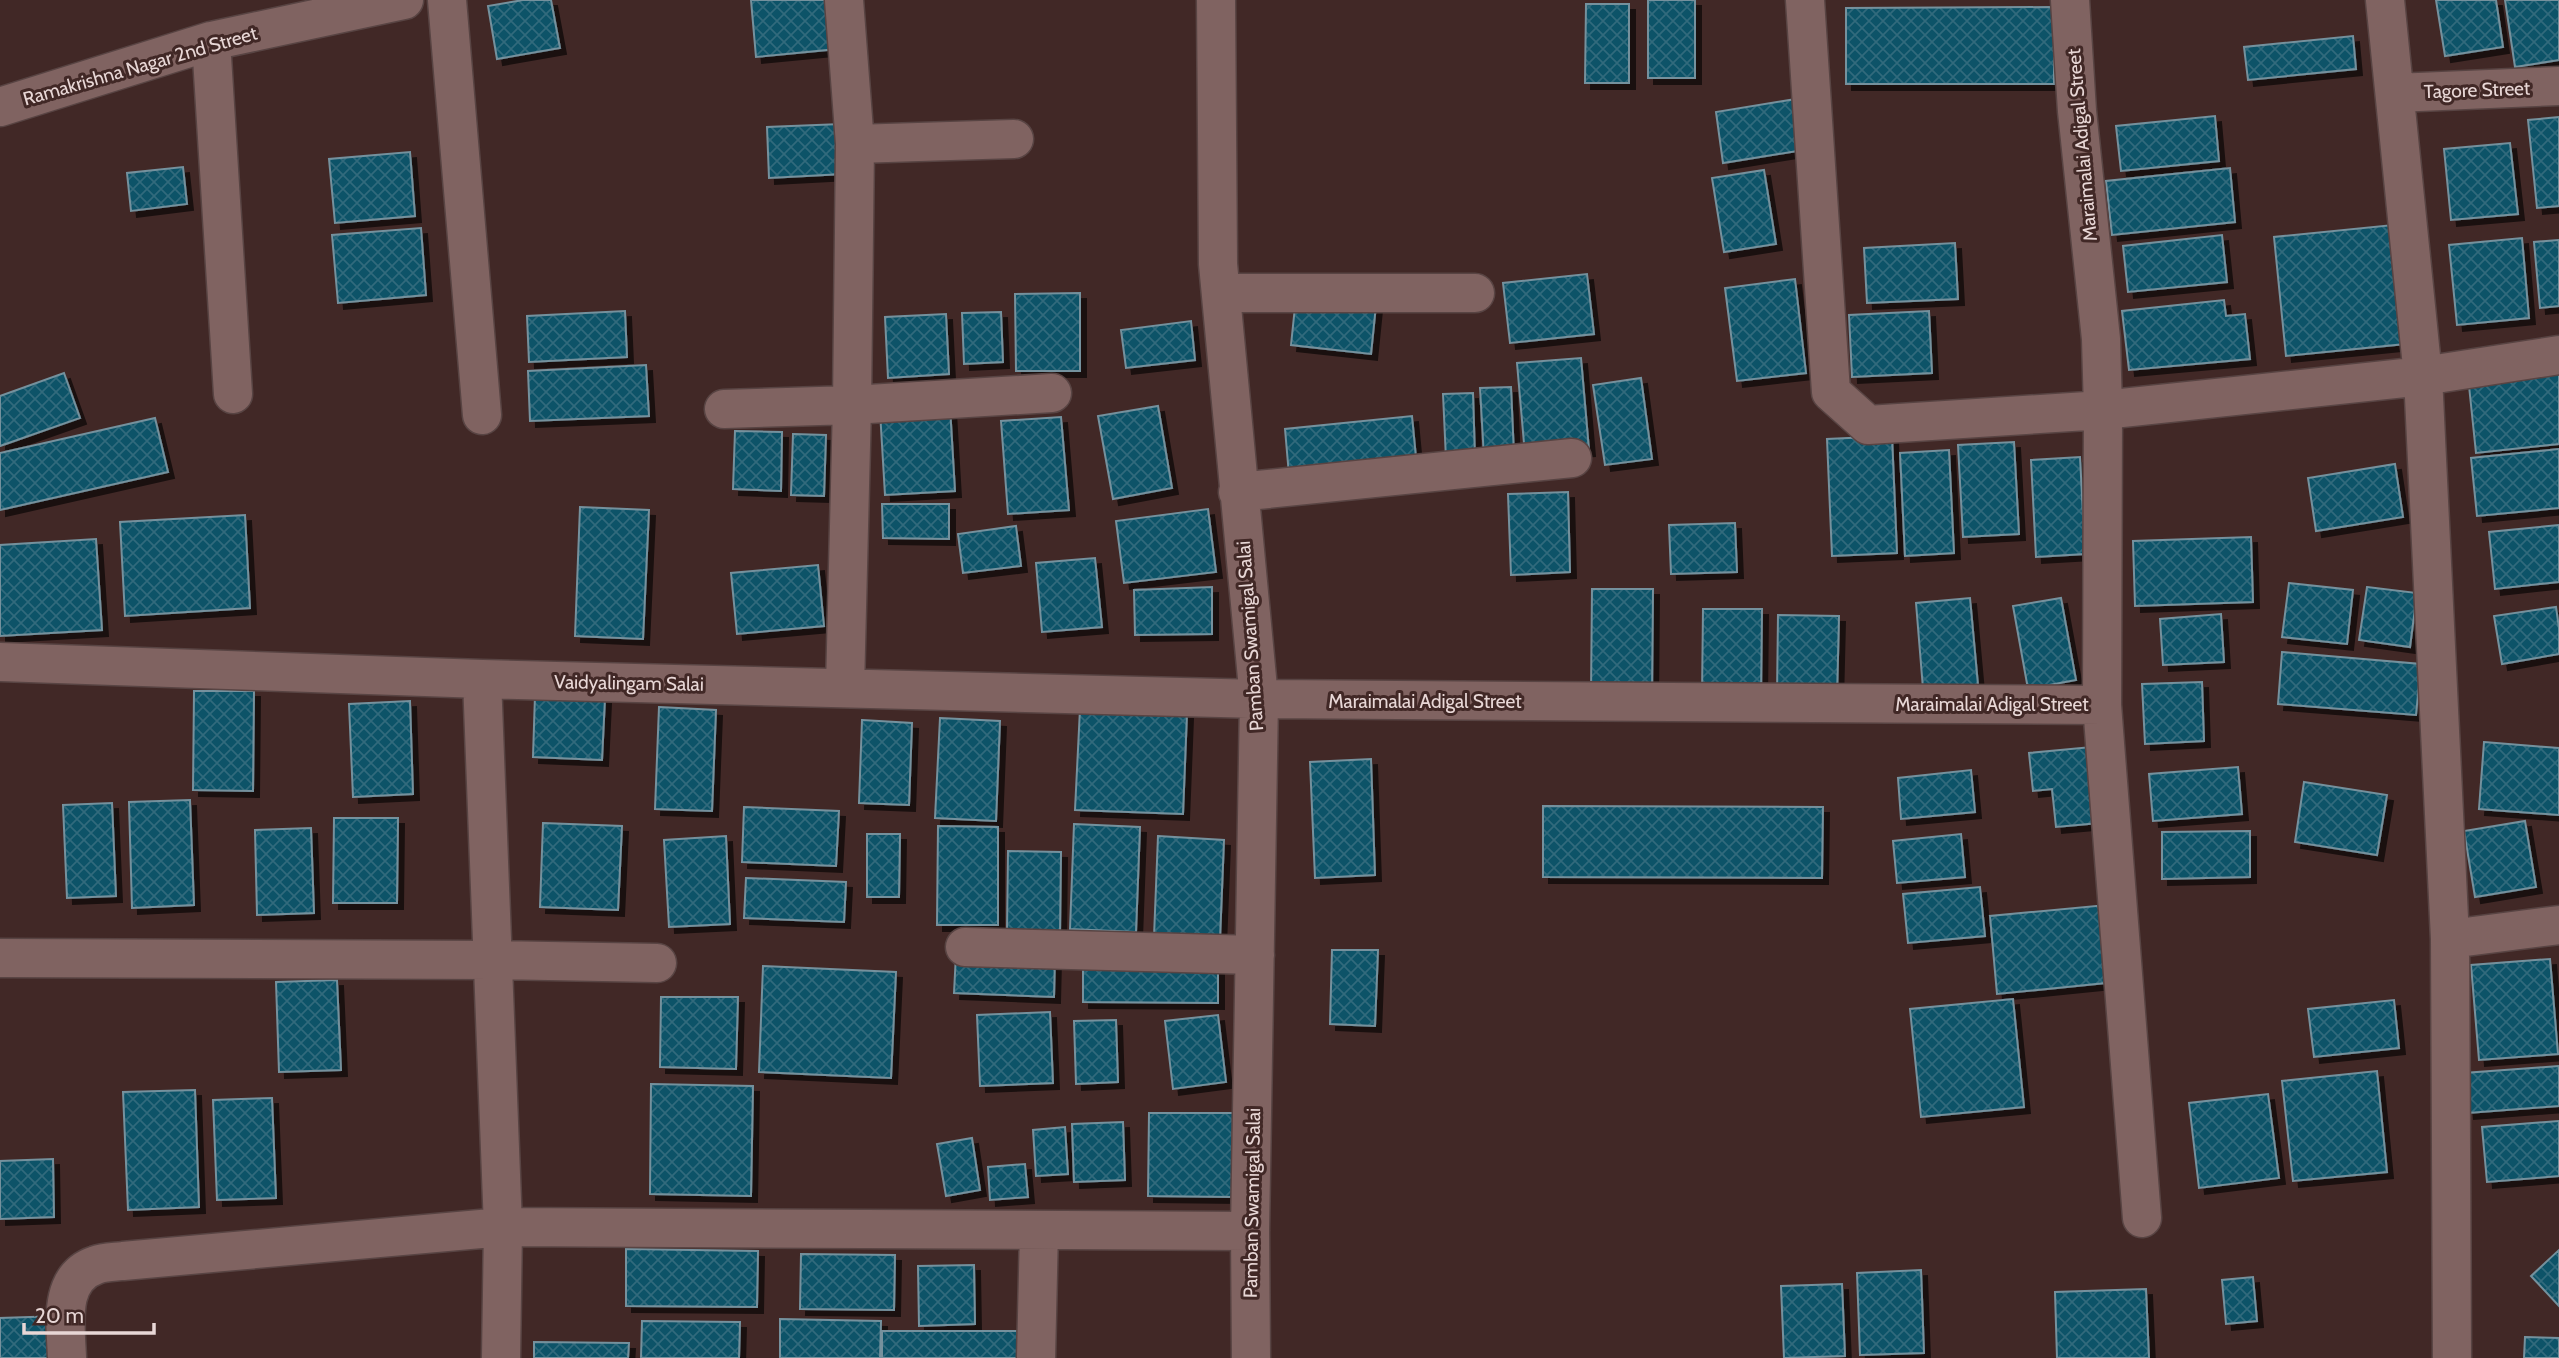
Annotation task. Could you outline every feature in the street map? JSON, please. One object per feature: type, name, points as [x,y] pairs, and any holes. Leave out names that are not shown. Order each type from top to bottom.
[{"type":"street","name":"Ramakrishna Nagar 2nd Street","points":[[0,107],[211,41],[404,0]]},
{"type":"street","points":[[447,0],[482,415]]},
{"type":"street","points":[[844,0],[855,144],[845,688]]},
{"type":"street","name":"Pamban Swamigal Salai","points":[[1216,0],[1218,264],[1259,699],[1250,1231],[1251,1358]]},
{"type":"street","points":[[1805,0],[1831,392],[1868,425],[2104,410],[2423,376],[2559,355]]},
{"type":"street","name":"Maraimalai Adigal Street","points":[[1259,699],[2102,705],[2104,410],[2101,339],[2077,111],[2070,0]]},
{"type":"street","points":[[2385,0],[2423,376],[2450,939],[2452,1358]]},
{"type":"street","points":[[211,41],[233,394]]},
{"type":"street","name":"Tagore Street","points":[[2395,93],[2559,86]]},
{"type":"street","points":[[855,144],[1014,139]]},
{"type":"street","points":[[1221,293],[1475,293]]},
{"type":"street","points":[[724,409],[852,405],[1052,393]]},
{"type":"street","points":[[1238,492],[1572,457]]},
{"type":"street","name":"Vaidyalingam Salai","points":[[0,662],[482,679],[1259,699]]},
{"type":"street","points":[[482,679],[503,1227],[500,1358]]},
{"type":"street","points":[[2102,705],[2142,1218]]},
{"type":"street","points":[[2450,939],[2559,925]]},
{"type":"street","points":[[965,947],[1255,955]]},
{"type":"street","points":[[0,958],[657,963]]},
{"type":"street","points":[[67,1358],[66,1302],[73,1281],[94,1265],[503,1227],[1250,1231]]},
{"type":"street","points":[[1036,1358],[1039,1230]]},
{"type":"building","points":[[523,0],[551,0],[560,48],[497,59],[488,6]]},
{"type":"building","points":[[751,0],[832,0],[837,49],[756,57]]},
{"type":"building","points":[[1648,0],[1695,0],[1695,78],[1648,78]]},
{"type":"building","points":[[2436,0],[2496,0],[2503,47],[2445,56]]},
{"type":"building","points":[[2505,0],[2559,0],[2559,60],[2515,67]]},
{"type":"building","points":[[1586,4],[1629,4],[1629,83],[1585,83]]},
{"type":"building","points":[[2054,7],[2054,84],[1846,84],[1846,8]]},
{"type":"building","points":[[2353,36],[2356,69],[2248,80],[2244,47]]},
{"type":"building","points":[[1796,99],[1804,150],[1723,163],[1716,112]]},
{"type":"building","points":[[2215,116],[2219,161],[2121,171],[2116,126]]},
{"type":"building","points":[[2559,117],[2559,206],[2537,208],[2528,120]]},
{"type":"building","points":[[841,124],[843,174],[769,178],[767,127]]},
{"type":"building","points":[[2510,143],[2518,214],[2451,220],[2444,149]]},
{"type":"building","points":[[410,152],[415,216],[335,223],[329,159]]},
{"type":"building","points":[[183,167],[187,204],[131,211],[127,173]]},
{"type":"building","points":[[2230,168],[2235,222],[2112,235],[2106,181]]},
{"type":"building","points":[[1764,170],[1776,244],[1724,252],[1712,178]]},
{"type":"building","points":[[2403,224],[2415,343],[2286,356],[2274,237]]},
{"type":"building","points":[[421,228],[426,295],[338,303],[332,235]]},
{"type":"building","points":[[2222,235],[2227,282],[2128,292],[2123,246]]},
{"type":"building","points":[[2522,238],[2529,318],[2457,325],[2449,245]]},
{"type":"building","points":[[2559,240],[2559,306],[2540,308],[2534,242]]},
{"type":"building","points":[[1955,243],[1958,299],[1867,303],[1864,248]]},
{"type":"building","points":[[1587,274],[1594,334],[1510,343],[1503,283]]},
{"type":"building","points":[[1795,279],[1806,373],[1737,381],[1725,288]]},
{"type":"building","points":[[1080,293],[1080,371],[1016,371],[1015,294]]},
{"type":"building","points":[[1296,297],[1376,305],[1371,354],[1291,345]]},
{"type":"building","points":[[2224,300],[2226,316],[2245,314],[2250,359],[2129,370],[2122,311]]},
{"type":"building","points":[[625,311],[627,357],[529,362],[527,316]]},
{"type":"building","points":[[1929,311],[1932,373],[1852,377],[1849,315]]},
{"type":"building","points":[[1001,312],[1003,362],[964,364],[962,313]]},
{"type":"building","points":[[946,314],[949,374],[888,378],[885,317]]},
{"type":"building","points":[[1191,321],[1195,360],[1126,368],[1121,330]]},
{"type":"building","points":[[1581,358],[1589,450],[1525,455],[1517,363]]},
{"type":"building","points":[[646,365],[649,416],[530,421],[528,371]]},
{"type":"building","points":[[2559,367],[2559,444],[2476,453],[2468,376]]},
{"type":"building","points":[[64,373],[80,418],[0,446],[0,396]]},
{"type":"building","points":[[1641,378],[1652,459],[1605,465],[1593,385]]},
{"type":"building","points":[[1511,387],[1514,455],[1484,458],[1480,388]]},
{"type":"building","points":[[1473,393],[1475,458],[1446,459],[1443,394]]},
{"type":"building","points":[[1158,406],[1172,488],[1113,499],[1098,416]]},
{"type":"building","points":[[950,407],[955,491],[885,495],[880,411]]},
{"type":"building","points":[[1412,416],[1416,458],[1289,475],[1285,429]]},
{"type":"building","points":[[1061,417],[1069,510],[1008,514],[1001,421]]},
{"type":"building","points":[[155,418],[168,472],[0,510],[0,453]]},
{"type":"building","points":[[735,431],[782,432],[781,491],[733,489]]},
{"type":"building","points":[[793,434],[826,435],[824,496],[791,495]]},
{"type":"building","points":[[1892,436],[1897,553],[1832,556],[1827,439]]},
{"type":"building","points":[[2014,442],[2019,534],[1963,537],[1958,445]]},
{"type":"building","points":[[2559,449],[2559,508],[2477,516],[2471,458]]},
{"type":"building","points":[[1949,450],[1954,553],[1905,556],[1900,453]]},
{"type":"building","points":[[2080,457],[2085,554],[2036,557],[2031,460]]},
{"type":"building","points":[[2395,464],[2403,517],[2316,531],[2308,478]]},
{"type":"building","points":[[1568,492],[1570,572],[1511,575],[1508,494]]},
{"type":"building","points":[[882,504],[949,504],[949,539],[883,538]]},
{"type":"building","points":[[580,507],[649,510],[643,639],[575,636]]},
{"type":"building","points":[[1208,509],[1216,572],[1124,583],[1116,521]]},
{"type":"building","points":[[245,515],[250,608],[125,616],[120,522]]},
{"type":"building","points":[[1735,523],[1737,572],[1671,574],[1669,525]]},
{"type":"building","points":[[2559,525],[2559,582],[2495,589],[2489,532]]},
{"type":"building","points":[[1016,526],[1021,566],[963,573],[958,534]]},
{"type":"building","points":[[2251,537],[2253,602],[2135,606],[2133,541]]},
{"type":"building","points":[[96,539],[102,630],[0,636],[0,545]]},
{"type":"building","points":[[1095,558],[1102,627],[1042,632],[1036,563]]},
{"type":"building","points":[[818,565],[824,626],[737,634],[731,573]]},
{"type":"building","points":[[2289,583],[2353,590],[2347,644],[2282,637]]},
{"type":"building","points":[[1212,587],[1212,634],[1135,635],[1134,590]]},
{"type":"building","points":[[2367,587],[2417,593],[2410,647],[2359,640]]},
{"type":"building","points":[[1592,589],[1653,589],[1652,696],[1591,696]]},
{"type":"building","points":[[1970,598],[1979,696],[1924,701],[1916,603]]},
{"type":"building","points":[[2061,598],[2076,680],[2028,689],[2013,606]]},
{"type":"building","points":[[2556,607],[2559,654],[2502,664],[2494,616]]},
{"type":"building","points":[[1703,609],[1762,609],[1761,696],[1702,697]]},
{"type":"building","points":[[2221,614],[2224,662],[2163,665],[2160,619]]},
{"type":"building","points":[[1778,615],[1839,616],[1837,697],[1777,696]]},
{"type":"building","points":[[2282,652],[2421,664],[2416,715],[2278,704]]},
{"type":"building","points":[[2202,682],[2204,741],[2145,744],[2142,684]]},
{"type":"building","points":[[194,691],[254,691],[253,791],[193,790]]},
{"type":"building","points":[[535,695],[605,698],[602,760],[533,757]]},
{"type":"building","points":[[410,701],[413,794],[353,797],[349,704]]},
{"type":"building","points":[[659,707],[716,710],[712,811],[655,809]]},
{"type":"building","points":[[1080,709],[1187,713],[1183,814],[1075,810]]},
{"type":"building","points":[[940,718],[1000,721],[996,821],[935,818]]},
{"type":"building","points":[[862,720],[912,723],[909,805],[859,803]]},
{"type":"building","points":[[2484,742],[2559,748],[2559,815],[2479,809]]},
{"type":"building","points":[[2102,746],[2110,822],[2056,827],[2052,789],[2033,791],[2029,753]]},
{"type":"building","points":[[1371,759],[1375,875],[1315,878],[1310,762]]},
{"type":"building","points":[[2238,767],[2242,814],[2153,821],[2149,774]]},
{"type":"building","points":[[1971,770],[1975,812],[1901,819],[1898,778]]},
{"type":"building","points":[[2304,782],[2387,795],[2377,855],[2295,842]]},
{"type":"building","points":[[190,800],[194,905],[132,908],[129,802]]},
{"type":"building","points":[[112,803],[116,896],[67,898],[63,805]]},
{"type":"building","points":[[1543,806],[1823,807],[1822,878],[1543,877]]},
{"type":"building","points":[[744,807],[839,811],[836,866],[742,862]]},
{"type":"building","points":[[334,818],[398,818],[397,903],[333,903]]},
{"type":"building","points":[[2525,821],[2536,887],[2475,897],[2464,831]]},
{"type":"building","points":[[543,823],[622,826],[618,910],[540,907]]},
{"type":"building","points":[[1074,824],[1140,827],[1136,932],[1070,929]]},
{"type":"building","points":[[938,826],[998,827],[998,925],[937,925]]},
{"type":"building","points":[[311,828],[314,913],[257,915],[255,830]]},
{"type":"building","points":[[2250,831],[2250,877],[2162,879],[2162,832]]},
{"type":"building","points":[[867,834],[900,834],[899,897],[867,897]]},
{"type":"building","points":[[1961,834],[1965,877],[1897,883],[1893,841]]},
{"type":"building","points":[[726,836],[730,924],[669,927],[664,840]]},
{"type":"building","points":[[1158,836],[1224,840],[1220,939],[1154,937]]},
{"type":"building","points":[[1008,851],[1061,852],[1060,932],[1007,932]]},
{"type":"building","points":[[746,878],[846,882],[844,922],[744,918]]},
{"type":"building","points":[[1980,887],[1985,936],[1908,943],[1903,894]]},
{"type":"building","points":[[2117,904],[2125,981],[1997,994],[1990,916]]},
{"type":"building","points":[[1332,950],[1378,950],[1375,1026],[1330,1024]]},
{"type":"building","points":[[956,954],[1055,956],[1054,997],[954,993]]},
{"type":"building","points":[[2550,959],[2558,1054],[2479,1060],[2471,965]]},
{"type":"building","points":[[763,966],[896,972],[891,1078],[759,1072]]},
{"type":"building","points":[[1083,968],[1218,969],[1218,1003],[1083,1002]]},
{"type":"building","points":[[337,980],[341,1070],[279,1072],[276,982]]},
{"type":"building","points":[[661,997],[738,997],[736,1069],[660,1067]]},
{"type":"building","points":[[2013,999],[2024,1107],[1921,1117],[1910,1009]]},
{"type":"building","points":[[2394,1000],[2399,1048],[2314,1057],[2308,1009]]},
{"type":"building","points":[[1050,1012],[1053,1083],[980,1086],[977,1015]]},
{"type":"building","points":[[1218,1015],[1226,1082],[1173,1089],[1165,1021]]},
{"type":"building","points":[[1116,1020],[1118,1082],[1076,1084],[1074,1021]]},
{"type":"building","points":[[2559,1066],[2559,1106],[2468,1113],[2464,1073]]},
{"type":"building","points":[[2377,1071],[2387,1172],[2293,1181],[2282,1081]]},
{"type":"building","points":[[651,1084],[753,1086],[751,1196],[650,1194]]},
{"type":"building","points":[[195,1090],[199,1207],[128,1210],[123,1092]]},
{"type":"building","points":[[2268,1094],[2279,1178],[2199,1188],[2189,1103]]},
{"type":"building","points":[[272,1098],[276,1198],[217,1200],[213,1100]]},
{"type":"building","points":[[1149,1113],[1233,1113],[1232,1197],[1148,1196]]},
{"type":"building","points":[[2559,1121],[2559,1176],[2487,1182],[2482,1127]]},
{"type":"building","points":[[1123,1122],[1125,1180],[1074,1182],[1072,1124]]},
{"type":"building","points":[[1065,1127],[1068,1174],[1036,1176],[1033,1130]]},
{"type":"building","points":[[972,1138],[980,1190],[946,1196],[937,1144]]},
{"type":"building","points":[[53,1159],[54,1217],[0,1219],[0,1161]]},
{"type":"building","points":[[1025,1164],[1028,1197],[990,1200],[988,1167]]},
{"type":"building","points":[[626,1249],[758,1251],[757,1307],[626,1306]]},
{"type":"building","points":[[2559,1250],[2559,1306],[2531,1276]]},
{"type":"building","points":[[801,1254],[895,1255],[894,1310],[800,1309]]},
{"type":"building","points":[[974,1265],[975,1324],[919,1326],[918,1266]]},
{"type":"building","points":[[1921,1270],[1924,1353],[1860,1355],[1857,1273]]},
{"type":"building","points":[[2253,1277],[2257,1321],[2226,1324],[2222,1280]]},
{"type":"building","points":[[1842,1284],[1845,1356],[1784,1358],[1781,1286]]},
{"type":"building","points":[[2146,1289],[2149,1358],[2057,1358],[2055,1292]]},
{"type":"building","points":[[60,1316],[61,1358],[0,1358],[0,1318]]},
{"type":"building","points":[[780,1319],[881,1321],[880,1358],[780,1358]]},
{"type":"building","points":[[642,1321],[740,1322],[739,1358],[641,1358]]},
{"type":"building","points":[[882,1331],[1017,1331],[1017,1358],[882,1358]]},
{"type":"building","points":[[2525,1337],[2559,1338],[2559,1358],[2524,1358]]},
{"type":"building","points":[[534,1342],[629,1343],[628,1358],[534,1358]]}]
